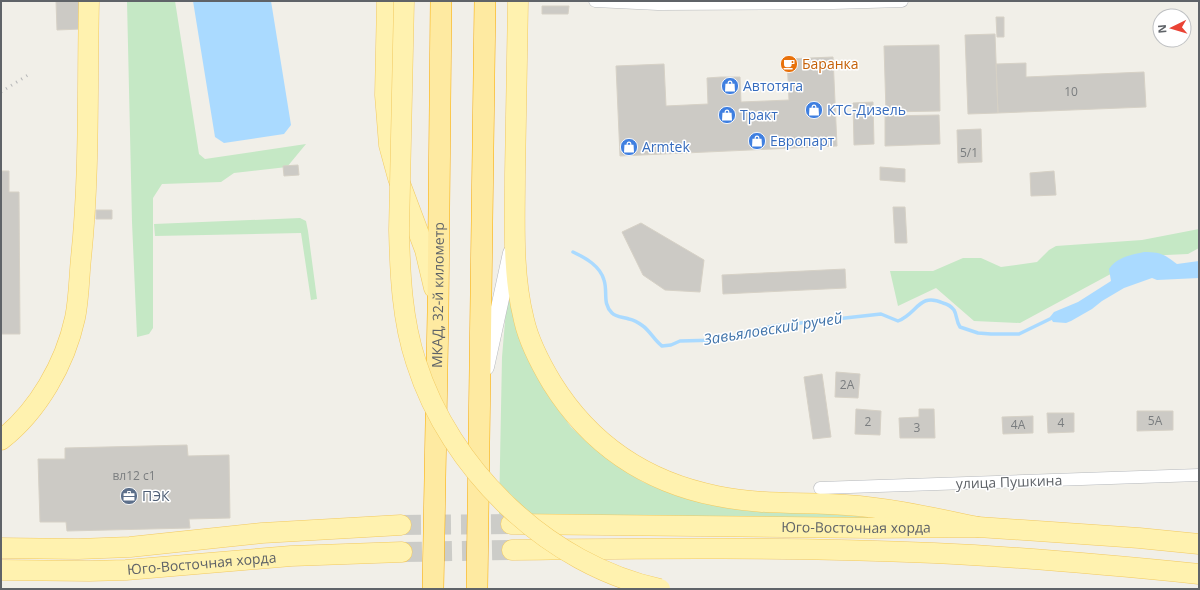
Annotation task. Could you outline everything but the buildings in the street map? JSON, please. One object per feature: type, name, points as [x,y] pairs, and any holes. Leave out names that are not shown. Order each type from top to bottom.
[{"type":"highway","name":"МКАД, 32-й километр","points":[[433,587],[438,312],[441,1]]},
{"type":"highway","points":[[477,587],[478,402],[485,1]]},
{"type":"main road","points":[[1,440],[12,431],[40,400],[62,358],[75,318],[85,220],[89,1]]},
{"type":"main road","points":[[387,1],[385,95],[389,145],[395,171],[425,250],[432,276],[438,312]]},
{"type":"main road","points":[[404,1],[399,230],[400,260],[406,320],[415,361],[422,382],[441,420],[462,453],[489,486],[524,521],[544,537],[586,562],[635,582],[660,589]]},
{"type":"main road","points":[[520,5],[514,241],[517,287],[524,320],[531,342],[544,371],[568,407],[581,423],[600,441],[624,459],[654,476],[672,484],[693,490],[722,497],[757,502],[847,505],[893,510],[978,527]]},
{"type":"main road","name":"Юго-Восточная хорда","points":[[512,524],[870,528],[978,527],[1116,536],[1199,544]]},
{"type":"main road","name":"Юго-Восточная хорда","points":[[1,548],[78,549],[130,547],[262,533],[401,526]]},
{"type":"main road","name":"Юго-Восточная хорда","points":[[512,550],[786,550],[933,553],[1100,564],[1199,574]]},
{"type":"main road","name":"Юго-Восточная хорда","points":[[1,570],[126,570],[291,556],[402,552]]},
{"type":"street","points":[[595,1],[658,4],[902,1]]},
{"type":"street","points":[[478,402],[514,241]]},
{"type":"street","name":"улица Пушкина","points":[[820,488],[1199,475]]},
{"type":"green space","points":[[127,1],[175,1],[199,154],[205,159],[306,144],[287,167],[234,173],[221,182],[162,184],[153,198],[153,328],[149,334],[137,337],[132,222]]},
{"type":"green space","points":[[300,218],[306,221],[317,299],[311,300],[301,233],[155,236],[154,224]]},
{"type":"green space","points":[[1199,229],[1199,248],[1188,254],[1144,256],[1020,323],[974,321],[936,288],[898,306],[890,271],[933,271],[963,258],[981,258],[1001,267],[1037,262],[1049,250],[1056,246],[1142,240]]},
{"type":"green space","points":[[510,297],[540,382],[549,397],[571,427],[611,462],[628,473],[643,482],[675,495],[709,504],[868,517],[868,519],[499,514],[502,357],[507,298]]},
{"type":"water","points":[[193,1],[271,1],[291,125],[284,134],[224,143],[215,137]]},
{"type":"water","points":[[1144,252],[1162,254],[1177,264],[1199,261],[1199,278],[1157,280],[1152,278],[1124,288],[1071,321],[1066,323],[1053,322],[1050,317],[1054,312],[1078,302],[1111,281],[1109,269],[1112,265],[1120,259]]},
{"type":"waterway","name":"Завьяловский ручей","points":[[573,252],[596,267],[602,275],[605,284],[607,305],[612,313],[640,324],[662,346],[671,345],[680,341],[718,340],[773,326],[881,314],[898,321],[923,302],[929,300],[935,300],[950,306],[955,312],[960,327],[978,333],[1019,334],[1054,317]]},
{"type":"tunnel","points":[[401,525],[511,524]]},
{"type":"tunnel","points":[[402,552],[512,550]]},
{"type":"railway","points":[[1,92],[31,73]]},
{"type":"place","name":"Баранка","points":[[789,64]]},
{"type":"place","name":"Автотяга","points":[[730,86]]},
{"type":"place","name":"КТС-Дизель","points":[[814,110]]},
{"type":"place","name":"Тракт","points":[[727,115]]},
{"type":"place","name":"Европарт","points":[[757,141]]},
{"type":"place","name":"Armtek","points":[[629,147]]},
{"type":"place","name":"ПЭК","points":[[129,496]]}]
